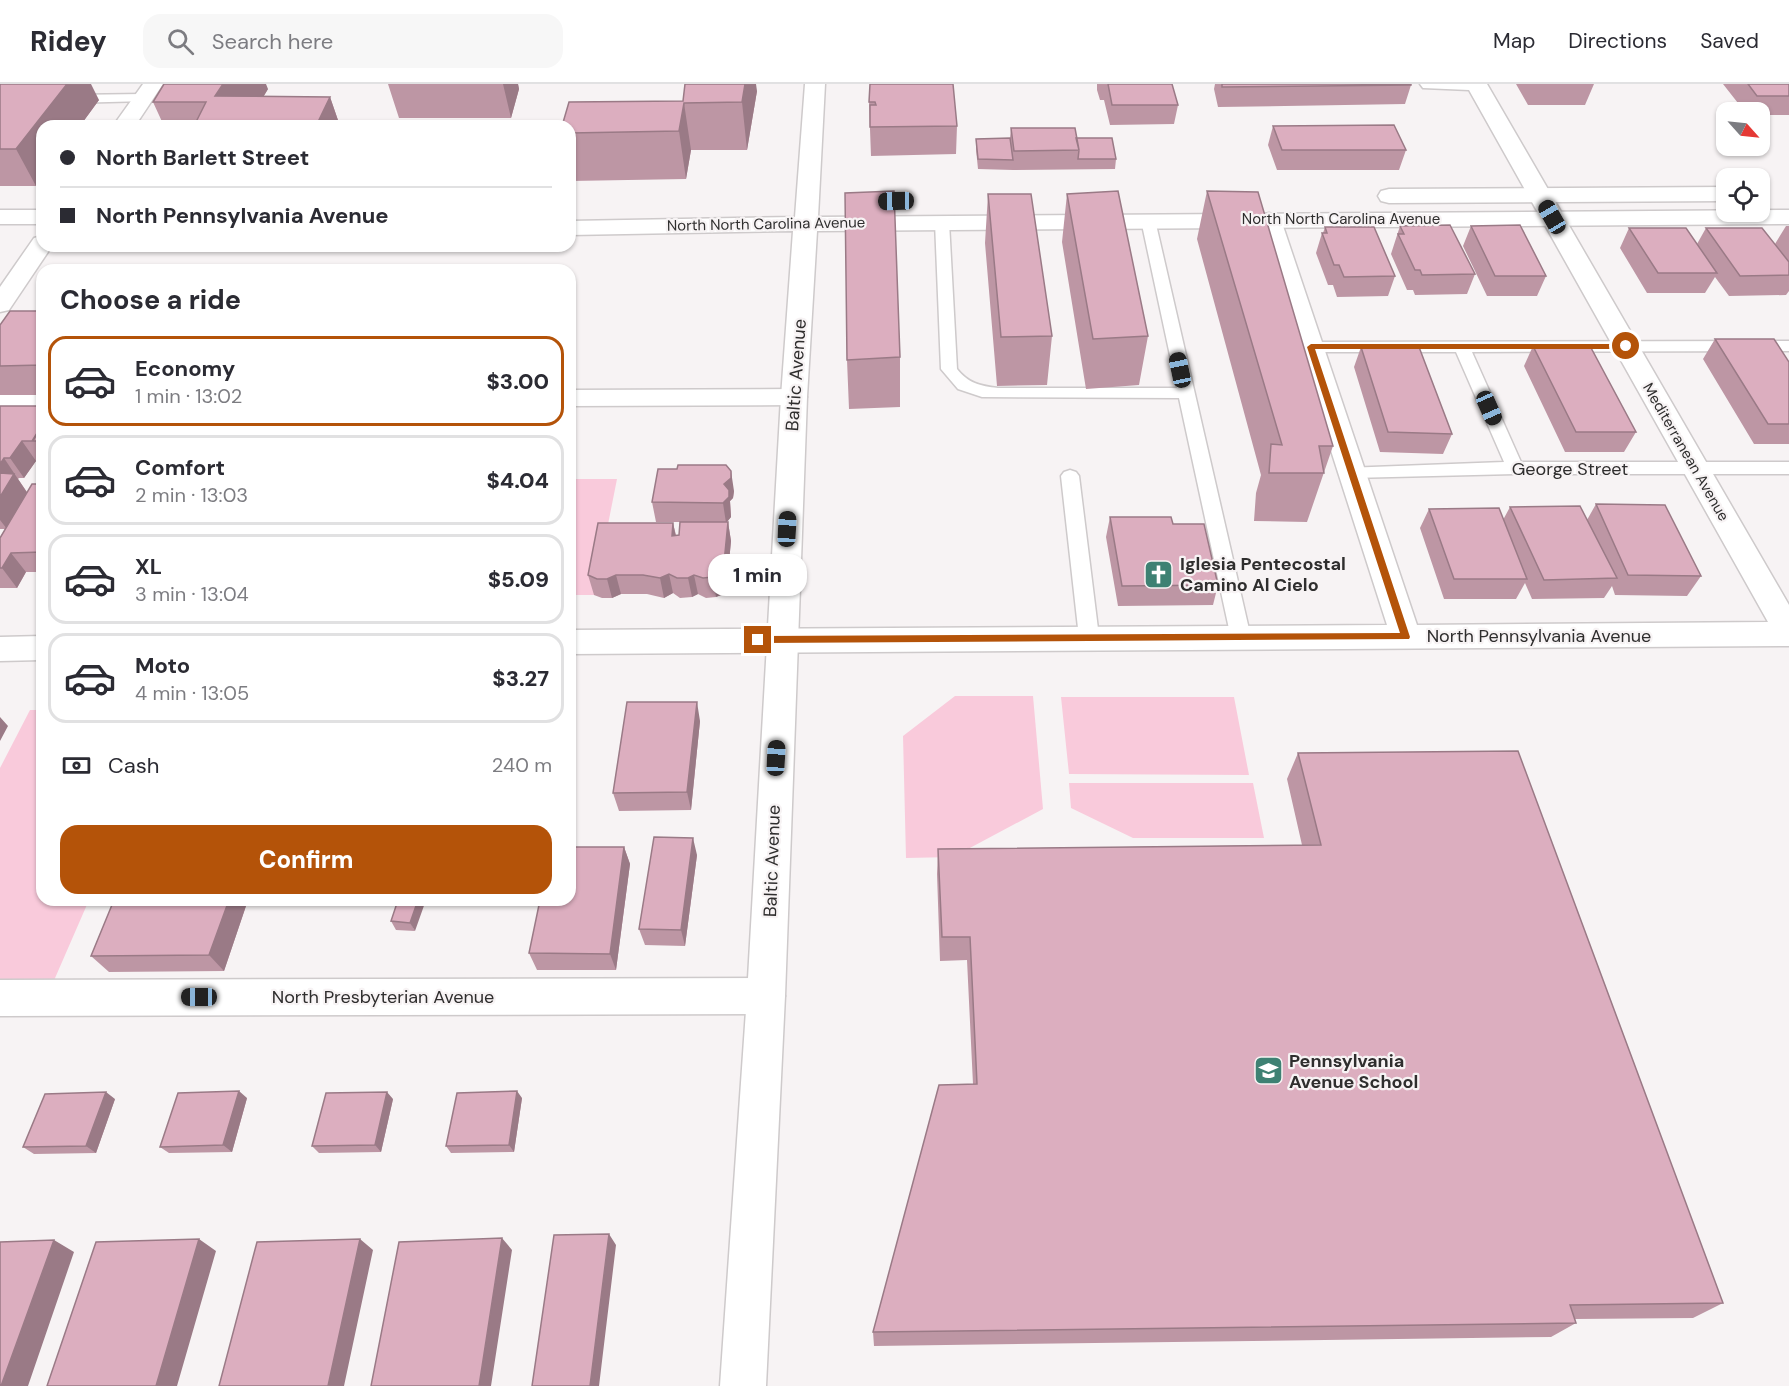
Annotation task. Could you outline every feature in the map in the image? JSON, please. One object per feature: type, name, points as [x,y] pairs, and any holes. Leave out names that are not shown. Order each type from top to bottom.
[{"type":"street","name":"Baltic Avenue","points":[[743,1386],[766,996],[794,397],[815,84]]},
{"type":"street","points":[[1430,84],[1477,84]]},
{"type":"street","name":"Mediterranean Avenue","points":[[1477,84],[1789,633]]},
{"type":"street","points":[[128,120],[148,91]]},
{"type":"street","name":"North North Carolina Avenue","points":[[1371,196],[1539,193],[1716,194]]},
{"type":"street","name":"North North Carolina Avenue","points":[[576,228],[807,213],[863,202]]},
{"type":"street","name":"North North Carolina Avenue","points":[[576,208],[807,213],[942,222],[1789,217]]},
{"type":"street","points":[[0,217],[36,217]]},
{"type":"street","points":[[1269,220],[1406,637]]},
{"type":"street","points":[[0,237],[36,237]]},
{"type":"street","points":[[0,305],[36,252]]},
{"type":"street","points":[[576,398],[794,397]]},
{"type":"street","points":[[0,400],[36,400]]},
{"type":"street","name":"North Pennsylvania Avenue","points":[[576,642],[1789,633]]},
{"type":"street","points":[[0,649],[36,648]]},
{"type":"street","name":"North Presbyterian Avenue","points":[[0,998],[766,996]]},
{"type":"lane","points":[[56,99],[148,91]]},
{"type":"lane","points":[[1148,220],[1241,638]]},
{"type":"lane","points":[[942,222],[949,369],[958,383],[975,391],[998,393],[1185,393]]},
{"type":"lane","points":[[1311,347],[1789,346]]},
{"type":"lane","points":[[1462,347],[1515,468]]},
{"type":"lane","name":"George Street","points":[[1351,472],[1515,468],[1789,468]]},
{"type":"lane","points":[[1070,476],[1089,637]]},
{"type":"shaded area","points":[[576,479],[617,479],[594,595],[576,595]]},
{"type":"shaded area","points":[[955,696],[1033,696],[1043,809],[953,857],[906,858],[903,736]]},
{"type":"shaded area","points":[[1061,697],[1234,697],[1249,775],[1069,774]]},
{"type":"shaded area","points":[[30,710],[36,710],[36,906],[86,906],[52,985],[0,985],[0,768]]},
{"type":"shaded area","points":[[1069,783],[1253,783],[1264,838],[1133,838],[1071,808]]},
{"type":"building","points":[[0,84],[67,84],[39,120],[36,120],[36,124],[16,149],[0,149]]},
{"type":"building","points":[[164,84],[223,84],[215,96],[330,97],[319,120],[197,120],[206,102],[153,102]]},
{"type":"building","points":[[685,84],[745,84],[742,102],[684,103],[679,131],[576,133],[576,120],[564,120],[569,102],[683,101]]},
{"type":"building","points":[[870,84],[953,84],[957,126],[870,127],[870,105],[876,105],[875,102],[869,102]]},
{"type":"building","points":[[1108,84],[1172,84],[1178,105],[1112,105]]},
{"type":"building","points":[[1222,84],[1411,84],[1411,85],[1222,87]]},
{"type":"building","points":[[1748,84],[1789,84],[1789,96],[1757,96]]},
{"type":"building","points":[[1394,125],[1406,150],[1282,150],[1273,126]]},
{"type":"building","points":[[1011,128],[1075,128],[1079,150],[1014,151]]},
{"type":"building","points":[[1010,138],[1013,160],[978,159],[976,139]]},
{"type":"building","points":[[1076,138],[1112,138],[1116,159],[1078,159],[1079,150]]},
{"type":"building","points":[[894,191],[900,357],[847,360],[845,193]]},
{"type":"building","points":[[1118,191],[1148,336],[1093,339],[1067,194]]},
{"type":"building","points":[[1207,191],[1258,192],[1333,446],[1319,446],[1324,473],[1269,473],[1271,444],[1282,445]]},
{"type":"building","points":[[988,194],[1031,194],[1052,336],[1001,337]]},
{"type":"building","points":[[1450,225],[1475,274],[1422,275],[1420,270],[1415,270],[1398,234],[1404,234],[1400,226]]},
{"type":"building","points":[[1520,225],[1546,276],[1495,276],[1471,226]]},
{"type":"building","points":[[1325,227],[1374,227],[1395,276],[1344,277],[1339,265],[1334,265],[1322,233],[1327,233]]},
{"type":"building","points":[[1629,228],[1686,228],[1717,273],[1658,273]]},
{"type":"building","points":[[1706,228],[1762,228],[1789,262],[1789,275],[1740,276]]},
{"type":"building","points":[[10,311],[36,311],[36,365],[0,366],[0,325]]},
{"type":"building","points":[[1715,339],[1774,339],[1789,362],[1789,424],[1768,424]]},
{"type":"building","points":[[1533,346],[1590,346],[1636,432],[1576,432]]},
{"type":"building","points":[[1361,347],[1419,347],[1452,434],[1388,432]]},
{"type":"building","points":[[0,406],[36,406],[36,436],[33,441],[22,441],[10,458],[4,458],[0,464]]},
{"type":"building","points":[[678,465],[726,465],[731,471],[731,478],[724,484],[729,490],[729,497],[723,503],[652,502],[658,469],[677,469]]},
{"type":"building","points":[[0,473],[14,474],[0,497]]},
{"type":"building","points":[[32,484],[36,484],[36,552],[11,553],[0,568],[0,538]]},
{"type":"building","points":[[1596,504],[1665,505],[1701,576],[1628,575]]},
{"type":"building","points":[[1580,506],[1617,578],[1544,580],[1510,507]]},
{"type":"building","points":[[1499,508],[1527,579],[1454,579],[1429,509]]},
{"type":"building","name":"Iglesia Pentecostal Camino Al Cielo","points":[[1110,517],[1171,517],[1173,524],[1204,524],[1218,585],[1122,586]]},
{"type":"building","points":[[680,522],[728,522],[723,573],[703,578],[694,575],[688,578],[677,578],[669,574],[660,578],[643,575],[616,575],[607,579],[597,579],[588,575],[598,523],[673,523],[672,536],[679,535]]},
{"type":"building","points":[[627,702],[697,702],[687,792],[613,793]]},
{"type":"building","points":[[1518,751],[1723,1303],[1570,1305],[1576,1323],[873,1332],[939,1085],[977,1084],[970,937],[942,937],[938,849],[1321,845],[1298,753]]},
{"type":"building","points":[[654,837],[693,838],[681,930],[639,929]]},
{"type":"building","points":[[576,847],[624,847],[610,954],[529,953],[539,906],[576,906]]},
{"type":"building","points":[[112,906],[227,906],[209,955],[91,956]]},
{"type":"building","points":[[396,906],[416,906],[410,923],[391,921]]},
{"type":"building","points":[[239,1091],[223,1145],[160,1147],[178,1093]]},
{"type":"building","points":[[517,1091],[509,1145],[446,1146],[457,1093]]},
{"type":"building","points":[[106,1092],[86,1146],[23,1147],[45,1094]]},
{"type":"building","points":[[387,1092],[375,1145],[312,1146],[326,1093]]},
{"type":"building","points":[[609,1234],[590,1386],[532,1386],[554,1235]]},
{"type":"building","points":[[502,1238],[479,1386],[371,1386],[399,1242]]},
{"type":"building","points":[[199,1239],[156,1386],[47,1386],[96,1242]]},
{"type":"building","points":[[360,1239],[328,1386],[219,1386],[257,1242]]},
{"type":"building","points":[[54,1240],[1,1386],[0,1386],[0,1242]]},
{"type":"place","name":"Iglesia Pentecostal Camino Al Cielo","points":[[1159,574]]},
{"type":"place","name":"Pennsylvania Avenue School","points":[[1268,1071]]},
{"type":"route","points":[[758,640],[1406,637],[1311,347],[1626,346]]}]
